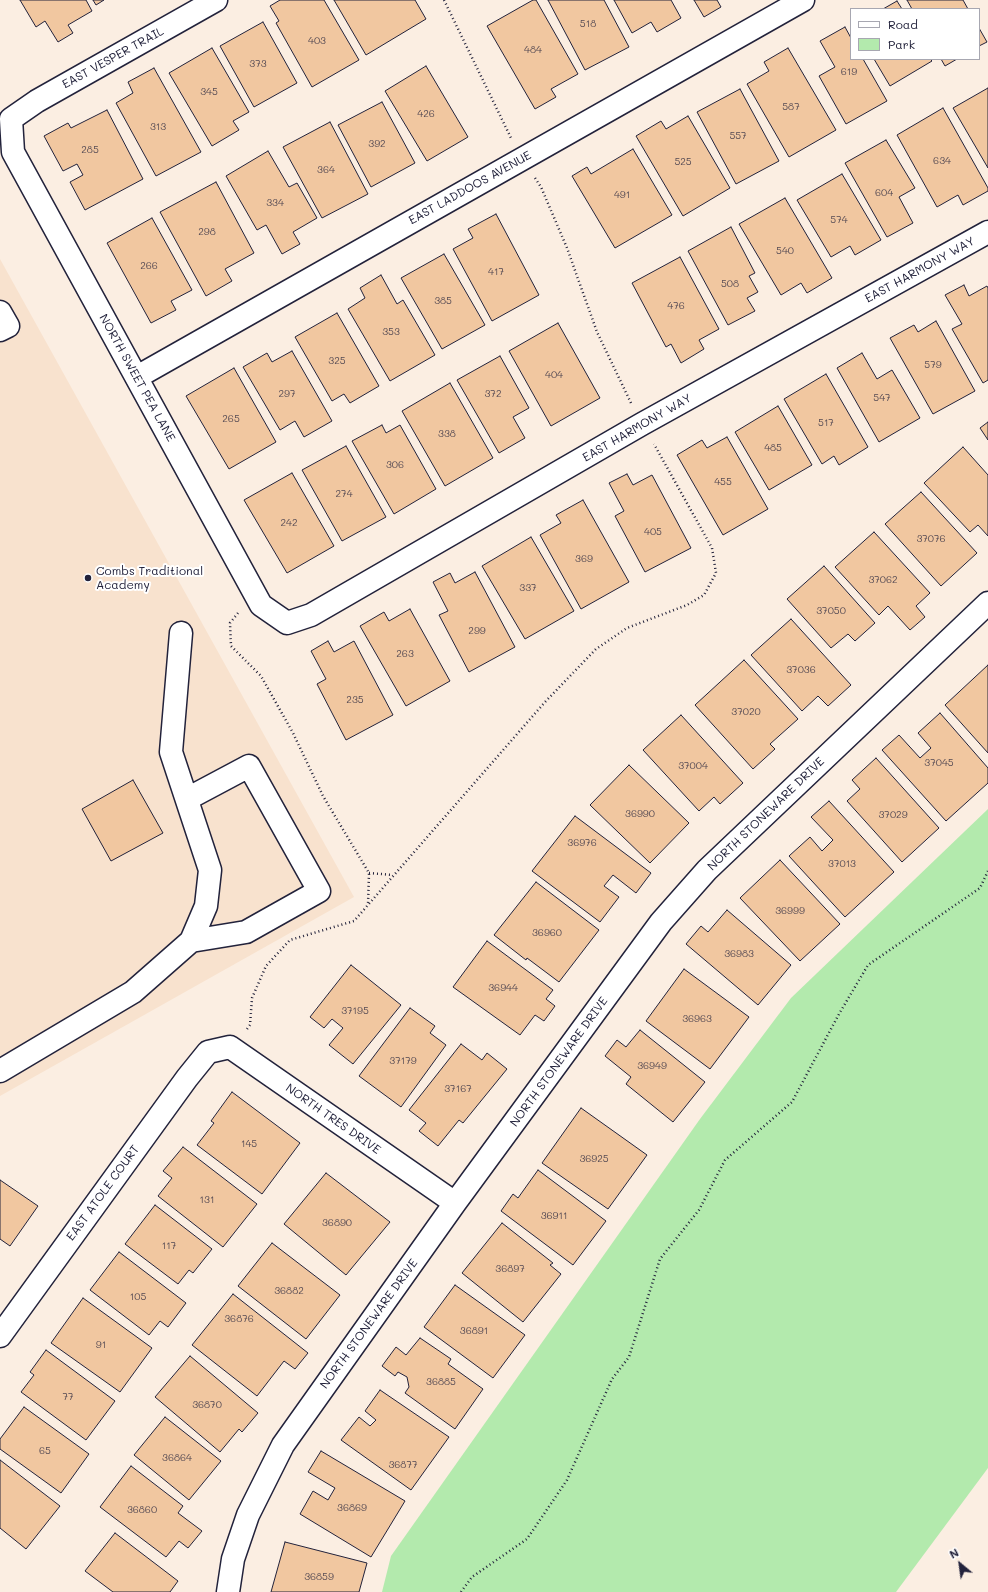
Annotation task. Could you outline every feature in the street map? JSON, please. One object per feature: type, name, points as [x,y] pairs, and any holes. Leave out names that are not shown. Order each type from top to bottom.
[{"type":"street","name":"EAST VESPER TRAIL","points":[[11,119],[37,101],[216,0]]},
{"type":"street","name":"EAST LADDOOS AVENUE","points":[[136,377],[803,0]]},
{"type":"street","name":"NORTH SWEET PEA LANE","points":[[11,119],[13,152],[136,377],[261,605],[287,623]]},
{"type":"street","name":"EAST HARMONY WAY","points":[[287,623],[311,615],[642,424],[988,232]]},
{"type":"street","points":[[0,312],[8,326],[0,330]]},
{"type":"street","name":"NORTH STONEWARE DRIVE","points":[[228,1592],[233,1559],[248,1515],[283,1445],[455,1203],[661,922],[706,870],[988,603]]},
{"type":"street","points":[[0,1071],[133,992],[191,941],[206,906],[210,870],[171,752],[182,633]]},
{"type":"street","points":[[187,799],[249,766],[320,890],[246,932],[191,941]]},
{"type":"street","name":"NORTH TRES DRIVE","points":[[230,1047],[455,1203]]},
{"type":"street","name":"EAST ATOLE COURT","points":[[0,1336],[187,1078],[208,1052],[230,1047]]},
{"type":"path","points":[[230,1047],[250,1025],[252,998],[266,966],[290,940],[354,921],[545,702],[596,649],[627,628],[687,604],[704,595],[716,573],[712,548],[627,396],[597,332],[567,248],[541,187],[505,128],[444,0]]},
{"type":"path","points":[[261,605],[237,614],[230,623],[232,646],[262,676],[293,733],[323,796],[369,873],[368,906]]},
{"type":"path","points":[[461,1592],[472,1577],[527,1539],[567,1480],[612,1379],[629,1357],[660,1259],[700,1210],[725,1160],[792,1102],[839,1014],[868,965],[980,888],[988,872]]},
{"type":"path","points":[[369,873],[393,876]]},
{"type":"shaded area","name":"Combs Traditional Academy","points":[[0,259],[354,897],[0,1096]]},
{"type":"green space","points":[[988,809],[988,1468],[896,1592],[382,1592],[391,1556],[700,1119],[791,998]]},
{"type":"building","points":[[20,0],[86,0],[92,11],[68,25],[73,33],[58,42],[45,21],[36,27]]},
{"type":"building","points":[[93,0],[104,0],[96,5]]},
{"type":"building","points":[[280,0],[324,0],[359,60],[312,87],[276,23],[279,21],[270,6]]},
{"type":"building","points":[[334,0],[415,0],[426,19],[366,55]]},
{"type":"building","points":[[533,0],[536,0],[578,74],[551,89],[556,97],[535,109],[487,26]]},
{"type":"building","points":[[548,0],[604,0],[629,47],[585,70]]},
{"type":"building","points":[[614,0],[671,0],[681,18],[657,32],[651,22],[632,33]]},
{"type":"building","points":[[694,0],[717,0],[721,7],[704,17]]},
{"type":"building","points":[[907,0],[963,0],[967,8],[911,8]]},
{"type":"building","points":[[897,1],[901,8],[885,8]]},
{"type":"building","points":[[263,22],[297,83],[254,107],[220,46]]},
{"type":"building","points":[[845,27],[850,36],[850,60],[864,60],[887,101],[846,124],[819,76],[835,67],[820,41]]},
{"type":"building","points":[[980,30],[987,42],[980,46]]},
{"type":"building","points":[[212,48],[249,112],[233,121],[239,130],[212,146],[169,73]]},
{"type":"building","points":[[788,48],[836,130],[789,157],[747,84],[769,71],[764,62]]},
{"type":"building","points":[[875,60],[932,61],[890,86]]},
{"type":"building","points":[[942,60],[955,60],[945,66]]},
{"type":"building","points":[[426,66],[468,137],[427,161],[385,91]]},
{"type":"building","points":[[154,68],[201,152],[156,176],[116,103],[133,93],[128,82]]},
{"type":"building","points":[[988,88],[988,168],[953,108]]},
{"type":"building","points":[[740,89],[779,161],[736,184],[697,112]]},
{"type":"building","points":[[382,102],[415,163],[371,187],[338,125]]},
{"type":"building","points":[[943,108],[988,188],[988,191],[963,205],[958,195],[937,207],[897,135]]},
{"type":"building","points":[[107,110],[143,179],[85,210],[70,182],[83,175],[77,164],[63,171],[44,136],[68,123],[71,128]]},
{"type":"building","points":[[688,116],[730,188],[683,216],[636,136],[661,121],[666,129]]},
{"type":"building","points":[[330,122],[368,194],[322,218],[283,147]]},
{"type":"building","points":[[886,140],[915,188],[899,197],[913,223],[887,237],[845,163]]},
{"type":"building","points":[[633,149],[672,215],[615,248],[572,176],[587,167],[591,174]]},
{"type":"building","points":[[268,151],[289,187],[297,183],[317,218],[293,232],[300,244],[282,254],[266,225],[257,230],[226,176]]},
{"type":"building","points":[[842,174],[881,240],[855,255],[850,246],[831,257],[797,200]]},
{"type":"building","points":[[216,182],[254,253],[225,269],[232,281],[206,296],[160,212]]},
{"type":"building","points":[[785,198],[832,278],[807,293],[801,283],[781,295],[739,224]]},
{"type":"building","points":[[496,214],[539,295],[492,321],[453,249],[473,238],[468,229]]},
{"type":"building","points":[[152,218],[192,290],[171,301],[176,310],[151,323],[107,243]]},
{"type":"building","points":[[731,227],[755,273],[749,276],[758,292],[747,298],[755,311],[728,325],[688,251]]},
{"type":"building","points":[[444,254],[485,325],[442,349],[401,278]]},
{"type":"building","points":[[680,257],[719,329],[699,340],[704,349],[681,363],[671,344],[666,347],[632,283]]},
{"type":"building","points":[[381,275],[397,304],[403,300],[435,355],[390,381],[348,309],[365,298],[360,288]]},
{"type":"building","points":[[964,285],[969,296],[987,286],[988,288],[988,380],[983,383],[952,329],[962,324],[945,295]]},
{"type":"building","points":[[337,313],[379,386],[350,403],[344,394],[332,401],[295,337]]},
{"type":"building","points":[[936,321],[975,391],[933,414],[890,338],[914,325],[918,332]]},
{"type":"building","points":[[558,323],[600,398],[551,426],[509,351]]},
{"type":"building","points":[[292,351],[332,421],[304,437],[295,421],[280,430],[243,367],[267,353],[272,362]]},
{"type":"building","points":[[862,353],[877,379],[892,370],[920,418],[879,442],[837,368]]},
{"type":"building","points":[[500,356],[529,408],[513,417],[525,438],[499,453],[457,380]]},
{"type":"building","points":[[234,368],[276,442],[229,469],[186,396]]},
{"type":"building","points":[[826,374],[868,447],[839,465],[834,456],[822,464],[784,399]]},
{"type":"building","points":[[450,383],[493,458],[445,486],[402,411]]},
{"type":"building","points":[[778,406],[812,465],[769,490],[735,432]]},
{"type":"building","points":[[988,422],[988,440],[980,428]]},
{"type":"building","points":[[382,425],[386,433],[400,425],[436,489],[394,514],[352,441]]},
{"type":"building","points":[[727,437],[768,509],[723,535],[677,455],[702,440],[707,448]]},
{"type":"building","points":[[346,446],[386,517],[342,541],[302,470]]},
{"type":"building","points":[[963,447],[988,475],[988,536],[978,525],[970,532],[924,483]]},
{"type":"building","points":[[292,473],[334,546],[287,573],[244,500]]},
{"type":"building","points":[[627,474],[633,485],[652,475],[691,548],[645,572],[615,516],[624,511],[609,483]]},
{"type":"building","points":[[921,492],[977,553],[941,586],[885,524]]},
{"type":"building","points":[[583,500],[629,582],[581,609],[540,535],[561,523],[556,515]]},
{"type":"building","points":[[874,532],[930,593],[916,606],[925,617],[910,630],[888,606],[879,615],[835,567]]},
{"type":"building","points":[[531,537],[574,611],[525,639],[482,566]]},
{"type":"building","points":[[824,566],[875,623],[855,641],[848,634],[831,648],[787,599]]},
{"type":"building","points":[[475,572],[515,647],[469,672],[439,615],[448,611],[433,582],[450,573],[455,583]]},
{"type":"building","points":[[410,609],[450,681],[406,706],[360,626],[384,612],[389,621]]},
{"type":"building","points":[[791,619],[851,685],[828,706],[818,696],[802,711],[751,655]]},
{"type":"building","points":[[328,641],[334,652],[354,641],[393,715],[346,740],[317,684],[326,679],[311,651]]},
{"type":"building","points":[[744,660],[798,719],[770,744],[775,749],[753,769],[695,705]]},
{"type":"building","points":[[988,665],[988,753],[945,705]]},
{"type":"building","points":[[940,713],[988,768],[988,783],[946,821],[882,750],[899,735],[920,758],[931,748],[918,733]]},
{"type":"building","points":[[681,715],[743,783],[720,804],[714,797],[699,811],[643,750]]},
{"type":"building","points":[[876,758],[939,828],[902,862],[847,801],[860,789],[852,780]]},
{"type":"building","points":[[629,765],[689,823],[650,863],[590,805]]},
{"type":"building","points":[[133,780],[163,833],[111,861],[82,809]]},
{"type":"building","points":[[829,801],[894,872],[845,917],[789,856],[810,837],[822,851],[833,840],[811,817]]},
{"type":"building","points":[[575,816],[651,873],[636,893],[613,875],[604,886],[619,897],[600,922],[532,871]]},
{"type":"building","points":[[780,860],[840,924],[800,961],[740,898]]},
{"type":"building","points":[[536,882],[599,930],[559,982],[527,958],[526,960],[494,935]]},
{"type":"building","points":[[727,910],[791,965],[758,1005],[686,944],[701,926],[708,932]]},
{"type":"building","points":[[487,941],[553,990],[546,999],[555,1006],[544,1021],[535,1015],[520,1035],[453,987]]},
{"type":"building","points":[[351,965],[401,1005],[353,1064],[329,1045],[343,1028],[332,1019],[324,1028],[310,1017]]},
{"type":"building","points":[[684,969],[749,1017],[710,1069],[646,1021]]},
{"type":"building","points":[[410,1008],[435,1026],[430,1033],[446,1045],[401,1107],[359,1076]]},
{"type":"building","points":[[640,1030],[705,1082],[673,1122],[626,1084],[631,1077],[605,1056],[617,1040],[626,1047]]},
{"type":"building","points":[[461,1044],[482,1060],[487,1053],[507,1069],[463,1123],[459,1120],[438,1146],[419,1131],[426,1123],[409,1110]]},
{"type":"building","points":[[232,1092],[300,1143],[262,1194],[197,1145],[214,1123],[211,1121]]},
{"type":"building","points":[[581,1108],[647,1155],[608,1209],[542,1163]]},
{"type":"building","points":[[183,1147],[257,1204],[223,1247],[158,1196],[172,1178],[163,1171]]},
{"type":"building","points":[[538,1170],[606,1221],[573,1265],[501,1211],[513,1194],[518,1198]]},
{"type":"building","points":[[326,1173],[390,1222],[346,1275],[284,1224]]},
{"type":"building","points":[[0,1180],[38,1206],[10,1246],[0,1239]]},
{"type":"building","points":[[155,1205],[212,1249],[193,1273],[189,1270],[178,1284],[125,1244]]},
{"type":"building","points":[[502,1223],[553,1263],[550,1265],[561,1274],[523,1322],[462,1273]]},
{"type":"building","points":[[272,1243],[340,1295],[306,1339],[238,1286]]},
{"type":"building","points":[[119,1252],[186,1303],[168,1327],[160,1321],[149,1335],[90,1290]]},
{"type":"building","points":[[455,1285],[525,1335],[493,1378],[424,1327]]},
{"type":"building","points":[[233,1294],[308,1353],[295,1369],[284,1361],[257,1396],[192,1345]]},
{"type":"building","points":[[83,1298],[152,1348],[120,1392],[51,1343]]},
{"type":"building","points":[[420,1338],[451,1359],[448,1364],[483,1389],[455,1429],[405,1393],[409,1387],[407,1377],[398,1372],[395,1376],[382,1366],[396,1347],[406,1355]]},
{"type":"building","points":[[46,1350],[115,1401],[86,1440],[21,1392],[34,1375],[30,1372]]},
{"type":"building","points":[[190,1356],[258,1413],[242,1432],[239,1429],[220,1452],[155,1397]]},
{"type":"building","points":[[380,1390],[449,1437],[411,1490],[341,1440],[359,1417],[370,1426],[376,1420],[365,1411]]},
{"type":"building","points":[[24,1407],[89,1454],[61,1493],[0,1449],[0,1439]]},
{"type":"building","points":[[165,1417],[221,1461],[189,1500],[134,1455]]},
{"type":"building","points":[[321,1451],[405,1501],[371,1557],[300,1514],[313,1491],[328,1500],[335,1488],[308,1472]]},
{"type":"building","points":[[0,1460],[60,1506],[26,1549],[0,1528]]},
{"type":"building","points":[[131,1466],[183,1506],[178,1513],[202,1531],[188,1548],[179,1541],[166,1557],[100,1507]]},
{"type":"building","points":[[115,1533],[178,1581],[170,1592],[113,1592],[85,1571]]},
{"type":"building","points":[[285,1542],[367,1563],[359,1592],[271,1592]]},
{"type":"place","name":"Combs Traditional Academy","points":[[88,578]]}]
